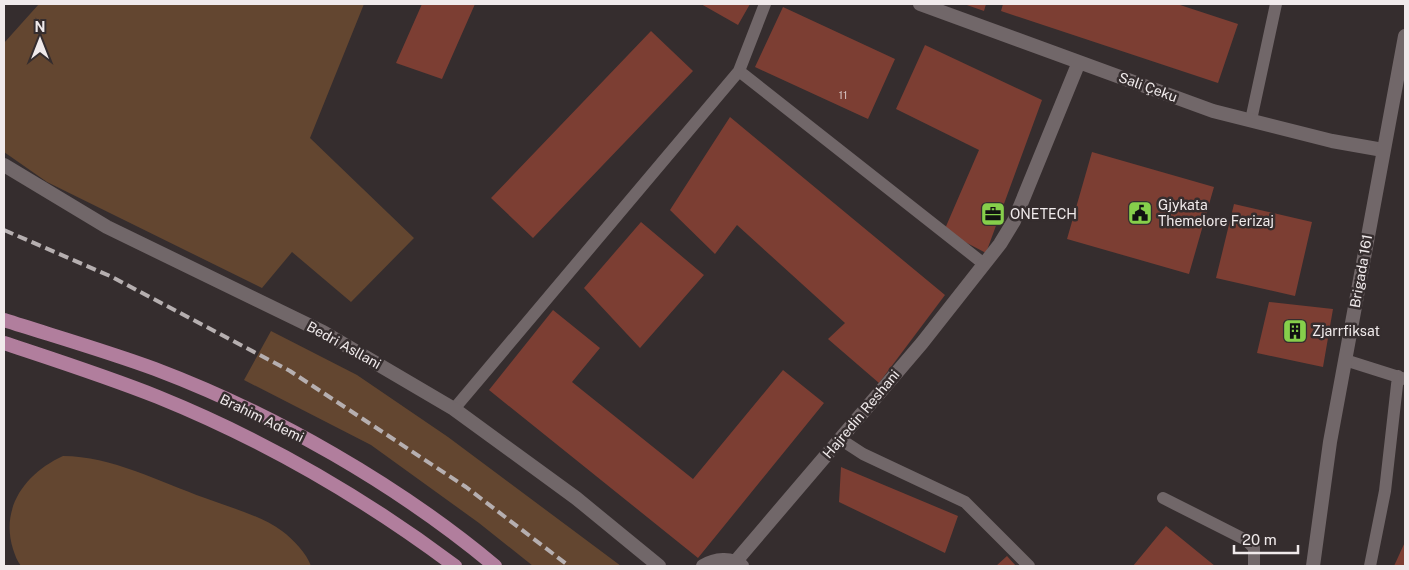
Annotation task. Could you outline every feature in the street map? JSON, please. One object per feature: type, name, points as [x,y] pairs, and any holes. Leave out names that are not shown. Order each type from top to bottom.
[{"type":"main road","name":"Brahim Ademi","points":[[4,320],[156,370],[275,424],[330,453],[389,489],[431,517],[495,566]]},
{"type":"main road","name":"Brahim Ademi","points":[[4,343],[158,397],[261,445],[373,508],[455,566]]},
{"type":"street","name":"Sali Çeku","points":[[920,4],[1213,111],[1332,141],[1383,150]]},
{"type":"street","name":"Brigada 161","points":[[1312,566],[1330,442],[1383,150],[1400,90],[1405,36]]},
{"type":"street","name":"Hajredin Reshani","points":[[739,564],[840,439],[922,343],[984,264],[1014,221],[1079,62]]},
{"type":"street","name":"Bedri Asllani","points":[[4,165],[107,227],[323,332],[454,409],[576,498],[659,566]]},
{"type":"street","points":[[703,566],[710,562],[722,560],[739,564]]},
{"type":"lane","points":[[454,409],[739,71],[765,4]]},
{"type":"lane","points":[[1251,120],[1276,4]]},
{"type":"lane","points":[[739,71],[984,264]]},
{"type":"lane","points":[[1346,360],[1402,378],[1385,491],[1370,566]]},
{"type":"lane","points":[[840,439],[863,454],[965,502],[1029,566]]},
{"type":"lane","points":[[1163,498],[1246,540],[1254,548],[1254,566]]},
{"type":"shaded area","points":[[39,4],[364,4],[310,138],[414,238],[351,302],[292,252],[262,288],[47,182],[4,152],[4,43]]},
{"type":"shaded area","points":[[271,331],[357,375],[448,437],[621,566],[533,566],[479,523],[371,445],[244,380]]},
{"type":"shaded area","points":[[63,456],[99,460],[117,465],[255,516],[273,525],[291,538],[303,552],[311,566],[21,566],[17,560],[10,534],[10,519],[13,506],[27,482],[50,463]]},
{"type":"building","points":[[422,4],[475,4],[442,79],[396,63]]},
{"type":"building","points":[[701,4],[750,4],[738,25]]},
{"type":"building","points":[[964,4],[986,4],[984,11]]},
{"type":"building","points":[[1003,4],[1177,4],[1238,24],[1218,83],[1001,11]]},
{"type":"building","points":[[783,7],[895,59],[868,119],[755,67]]},
{"type":"building","points":[[651,31],[693,71],[533,238],[491,198]]},
{"type":"building","points":[[925,45],[1042,100],[986,253],[944,231],[979,150],[896,109]]},
{"type":"building","points":[[730,117],[945,295],[879,383],[828,339],[845,323],[737,225],[715,254],[670,210]]},
{"type":"building","name":"Gjykata Themelore Ferizaj","points":[[1092,152],[1214,187],[1189,274],[1067,239]]},
{"type":"building","points":[[1234,204],[1312,222],[1295,296],[1216,278]]},
{"type":"building","points":[[641,222],[704,275],[640,348],[584,288]]},
{"type":"building","name":"Zjarrfiksat","points":[[1269,302],[1333,309],[1323,367],[1257,353]]},
{"type":"building","points":[[553,310],[600,348],[572,382],[693,479],[783,370],[824,403],[698,558],[489,390]]},
{"type":"building","points":[[841,467],[958,516],[945,553],[839,502]]},
{"type":"building","points":[[1166,526],[1215,566],[1133,566]]},
{"type":"building","points":[[1405,542],[1405,566],[1394,566]]},
{"type":"building","points":[[1007,556],[1016,566],[996,566]]},
{"type":"railway","points":[[4,230],[110,276],[290,371],[466,487],[569,566]]},
{"type":"place","name":"Gjykata Themelore Ferizaj","points":[[1140,213]]},
{"type":"place","name":"ONETECH","points":[[993,214]]},
{"type":"place","name":"Zjarrfiksat","points":[[1295,331]]}]
